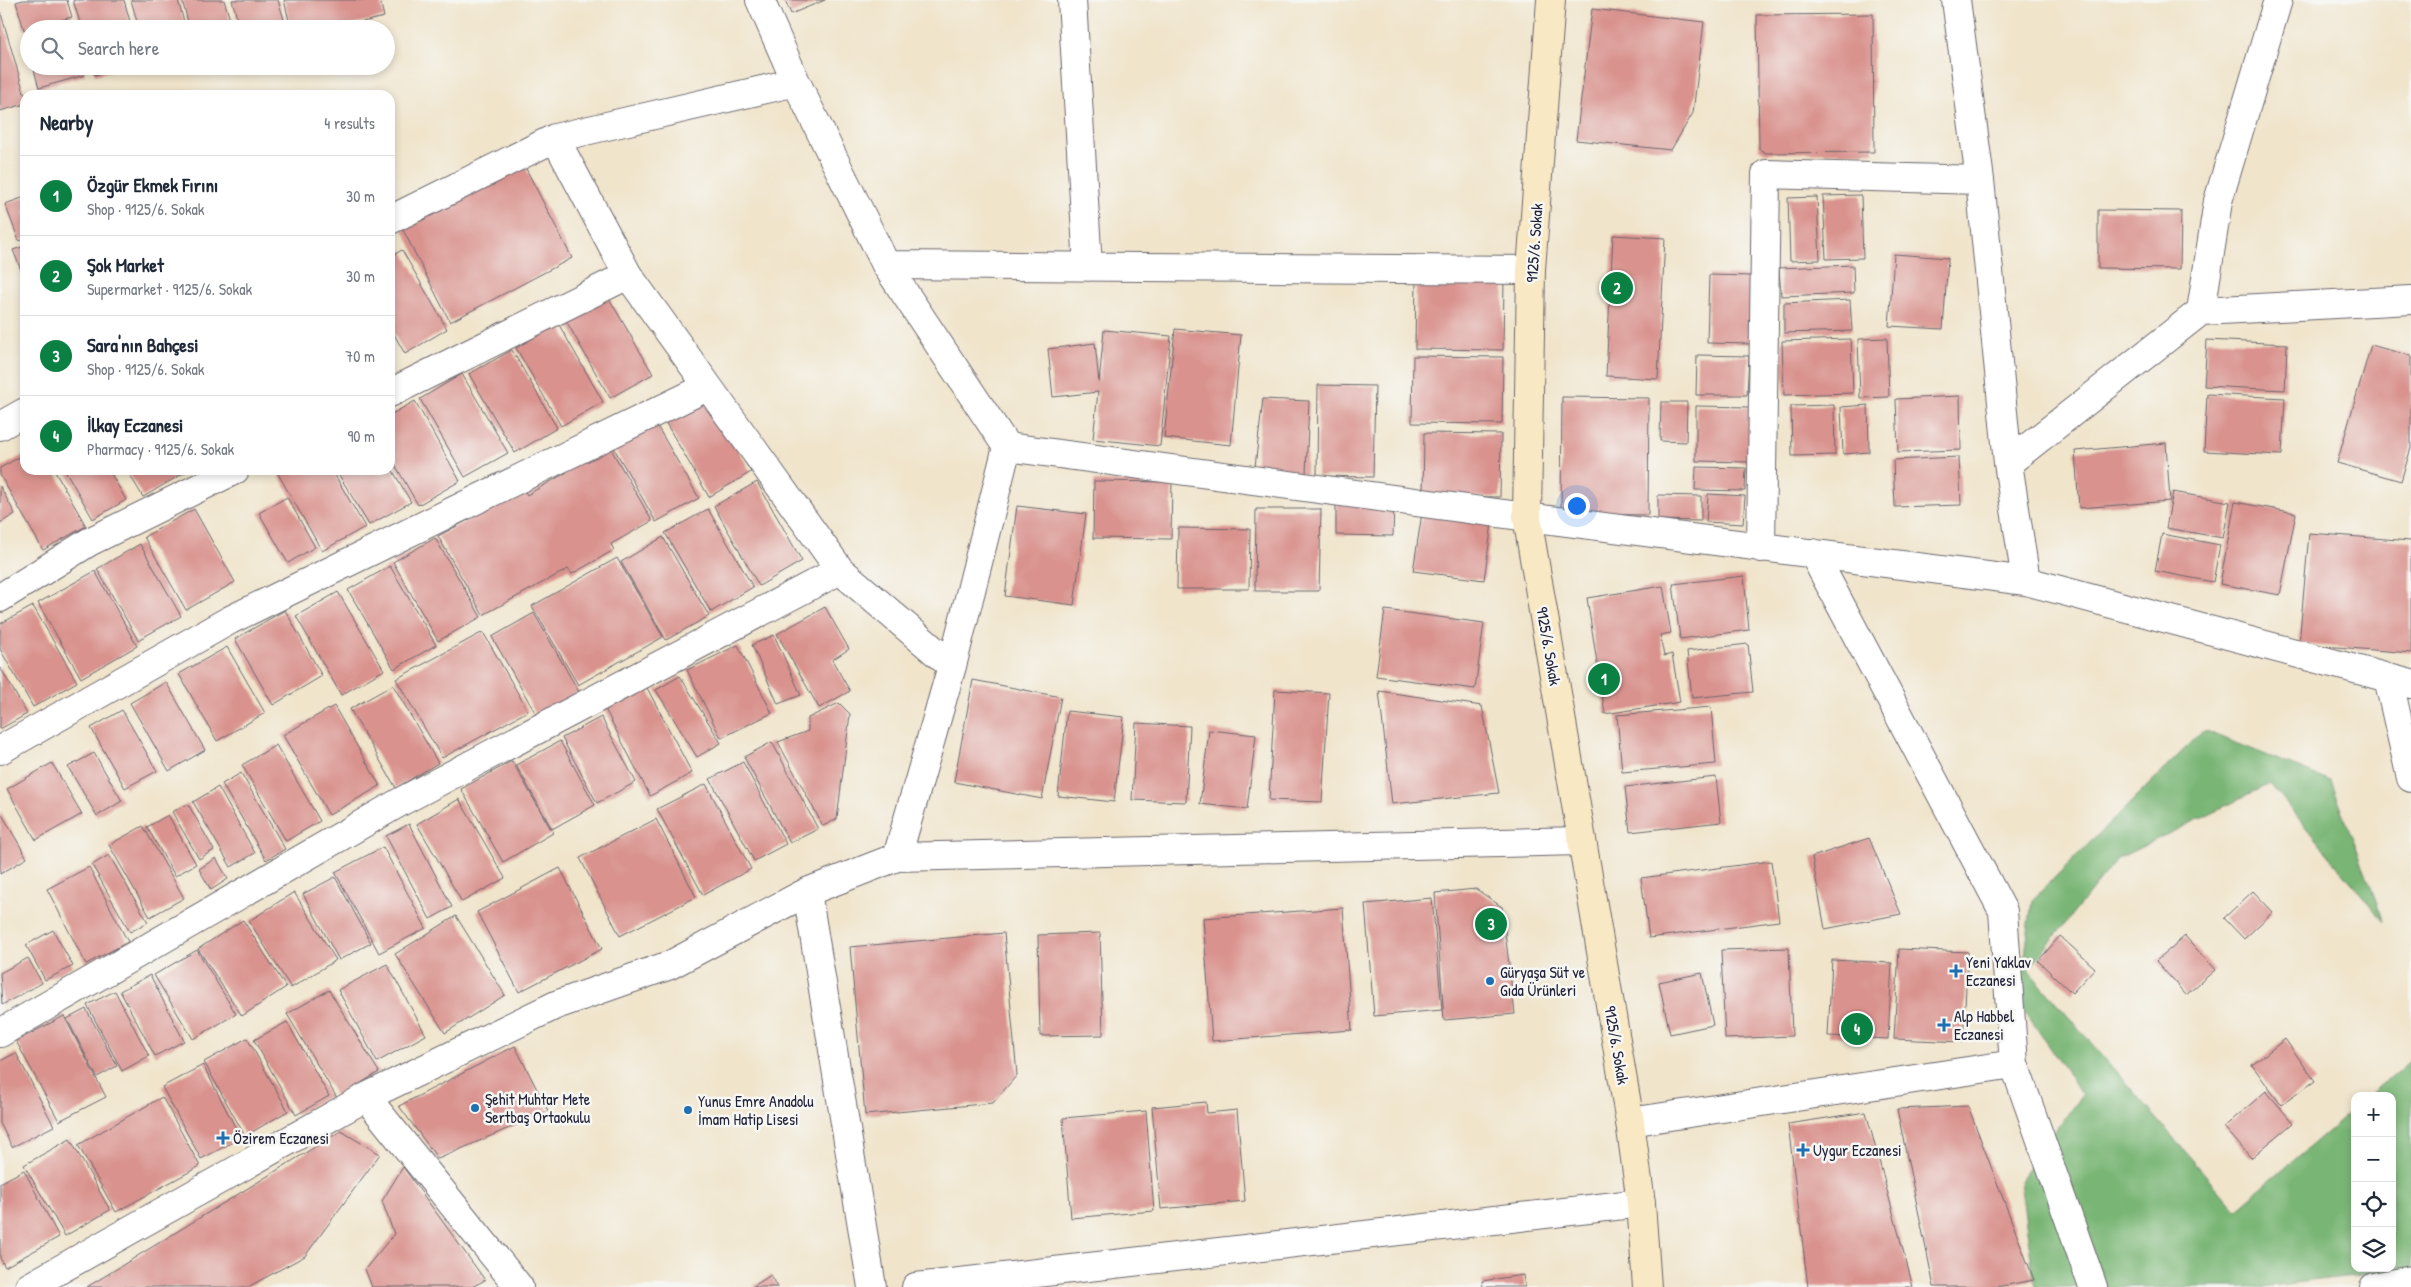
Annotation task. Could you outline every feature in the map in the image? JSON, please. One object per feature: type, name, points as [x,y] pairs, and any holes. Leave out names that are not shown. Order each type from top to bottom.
[{"type":"main road","name":"9125/6. Sokak","points":[[1551,0],[1531,270],[1527,517],[1630,1122],[1641,1203],[1648,1287]]},
{"type":"street","points":[[760,0],[796,82],[886,265],[1007,446],[952,666],[897,857]]},
{"type":"street","points":[[1072,0],[1088,267]]},
{"type":"street","points":[[1956,0],[1980,180],[2008,462],[2026,581]]},
{"type":"street","points":[[2201,311],[2218,201],[2278,0]]},
{"type":"street","points":[[395,218],[555,138],[796,82]]},
{"type":"street","points":[[555,138],[628,275],[840,570],[952,666]]},
{"type":"street","points":[[1761,548],[1766,174],[1980,180]]},
{"type":"street","points":[[886,265],[1531,270]]},
{"type":"street","points":[[395,391],[628,275]]},
{"type":"street","points":[[2008,462],[2201,311],[2411,300]]},
{"type":"street","points":[[0,750],[230,620],[707,387]]},
{"type":"street","points":[[0,426],[20,415]]},
{"type":"street","points":[[1007,446],[1527,517],[2026,581],[2399,681],[2411,778]]},
{"type":"street","points":[[0,598],[88,542],[225,475]]},
{"type":"street","points":[[1813,553],[2003,911],[2014,1064],[2093,1287]]},
{"type":"street","points":[[0,1033],[402,801],[840,570]]},
{"type":"street","points":[[29,1287],[366,1097],[556,1005],[670,965],[807,892],[897,857],[1582,840]]},
{"type":"street","points":[[807,892],[872,1287]]},
{"type":"street","points":[[1630,1122],[2014,1064]]},
{"type":"street","points":[[366,1097],[516,1286]]},
{"type":"street","points":[[916,1287],[1641,1203]]},
{"type":"street","points":[[2374,1287],[2411,1280]]},
{"type":"green space","points":[[2204,730],[2331,781],[2384,922],[2270,784],[2117,859],[2028,970],[2236,1210],[2351,1111],[2351,1272],[2386,1272],[2261,1287],[2035,1287],[2020,1181],[2082,1094],[2019,1003],[2032,900]]},
{"type":"green space","points":[[2411,1060],[2411,1269],[2396,1271],[2396,1092],[2374,1092]]},
{"type":"building","points":[[23,0],[67,0],[72,17],[61,20],[21,20],[16,2]]},
{"type":"building","points":[[73,0],[124,0],[130,20],[79,20]]},
{"type":"building","points":[[131,0],[178,0],[184,20],[137,20]]},
{"type":"building","points":[[182,0],[224,0],[230,20],[188,20]]},
{"type":"building","points":[[232,0],[278,0],[284,20],[238,20]]},
{"type":"building","points":[[284,0],[380,0],[384,17],[371,20],[289,20]]},
{"type":"building","points":[[785,0],[825,0],[791,14]]},
{"type":"building","points":[[1592,9],[1704,22],[1693,113],[1671,150],[1576,140]]},
{"type":"building","points":[[0,10],[23,90],[20,90],[20,105],[0,111]]},
{"type":"building","points":[[1873,14],[1874,152],[1766,153],[1759,149],[1757,15]]},
{"type":"building","points":[[35,75],[85,75],[39,88]]},
{"type":"building","points":[[522,161],[572,258],[450,322],[400,224]]},
{"type":"building","points":[[1861,195],[1863,258],[1826,259],[1823,196]]},
{"type":"building","points":[[1817,197],[1820,260],[1790,261],[1788,198]]},
{"type":"building","points":[[20,199],[20,241],[19,241],[5,204]]},
{"type":"building","points":[[2098,210],[2181,211],[2180,269],[2098,268]]},
{"type":"building","points":[[1613,235],[1665,238],[1658,379],[1606,376]]},
{"type":"building","points":[[20,248],[20,268],[13,250]]},
{"type":"building","points":[[402,250],[447,329],[405,354],[395,336],[395,254]]},
{"type":"building","points":[[1894,254],[1948,258],[1943,329],[1889,326]]},
{"type":"building","points":[[1853,265],[1854,293],[1781,296],[1779,268]]},
{"type":"building","points":[[1709,275],[1752,276],[1751,344],[1707,343]]},
{"type":"building","points":[[1416,278],[1504,279],[1503,350],[1415,349]]},
{"type":"building","points":[[607,295],[653,374],[610,398],[565,319]]},
{"type":"building","points":[[1850,300],[1852,331],[1784,333],[1784,303]]},
{"type":"building","points":[[558,323],[603,402],[561,426],[516,348]]},
{"type":"building","points":[[1175,329],[1241,335],[1231,445],[1164,438]]},
{"type":"building","points":[[1104,330],[1171,336],[1160,446],[1093,439],[1098,392],[1053,397],[1048,349],[1095,343],[1099,383]]},
{"type":"building","points":[[1887,338],[1889,397],[1860,398],[1858,339]]},
{"type":"building","points":[[1851,339],[1853,393],[1784,395],[1782,341]]},
{"type":"building","points":[[2207,340],[2287,344],[2285,390],[2204,386]]},
{"type":"building","points":[[2371,345],[2411,356],[2411,448],[2401,481],[2337,463]]},
{"type":"building","points":[[512,350],[557,428],[515,453],[469,374]]},
{"type":"building","points":[[1697,355],[1749,356],[1747,395],[1696,395]]},
{"type":"building","points":[[1413,356],[1503,357],[1502,424],[1412,423]]},
{"type":"building","points":[[462,374],[508,453],[465,477],[420,399]]},
{"type":"building","points":[[1318,385],[1375,386],[1373,477],[1317,476]]},
{"type":"building","points":[[705,393],[751,472],[709,497],[663,418]]},
{"type":"building","points":[[2207,394],[2285,398],[2282,455],[2204,451]]},
{"type":"building","points":[[1960,396],[1961,450],[1898,452],[1896,399]]},
{"type":"building","points":[[1562,397],[1649,398],[1648,515],[1561,514]]},
{"type":"building","points":[[1263,399],[1309,401],[1306,474],[1254,475]]},
{"type":"building","points":[[415,401],[460,481],[418,505],[395,465],[395,412]]},
{"type":"building","points":[[1661,402],[1687,402],[1686,442],[1660,441]]},
{"type":"building","points":[[1834,405],[1835,455],[1792,456],[1791,406]]},
{"type":"building","points":[[1868,405],[1869,452],[1843,454],[1841,407]]},
{"type":"building","points":[[1696,406],[1751,407],[1750,462],[1696,461]]},
{"type":"building","points":[[653,419],[699,498],[656,522],[611,443]]},
{"type":"building","points":[[1424,433],[1501,434],[1500,497],[1423,496]]},
{"type":"building","points":[[607,442],[652,521],[611,544],[614,550],[572,574],[568,569],[483,615],[438,536],[524,490],[527,495],[567,472],[564,466]]},
{"type":"building","points":[[2166,443],[2170,501],[2079,508],[2075,451]]},
{"type":"building","points":[[20,457],[20,475],[57,475],[86,526],[43,550],[0,475],[0,468]]},
{"type":"building","points":[[1959,457],[1961,505],[1895,507],[1893,460]]},
{"type":"building","points":[[1696,467],[1746,468],[1745,491],[1695,490]]},
{"type":"building","points":[[68,475],[112,475],[126,500],[93,519]]},
{"type":"building","points":[[130,475],[180,475],[143,497]]},
{"type":"building","points":[[279,475],[335,475],[365,527],[322,551]]},
{"type":"building","points":[[339,475],[395,475],[411,502],[369,525]]},
{"type":"building","points":[[1094,481],[1172,482],[1171,539],[1093,538]]},
{"type":"building","points":[[757,482],[802,561],[759,586],[714,506]]},
{"type":"building","points":[[0,486],[15,514],[0,523]]},
{"type":"building","points":[[2173,492],[2230,502],[2223,538],[2166,528]]},
{"type":"building","points":[[1708,494],[1745,496],[1743,524],[1706,522]]},
{"type":"building","points":[[1658,495],[1701,496],[1701,521],[1658,520]]},
{"type":"building","points":[[287,497],[315,547],[288,563],[259,513]]},
{"type":"building","points":[[2235,502],[2296,513],[2280,595],[2220,584]]},
{"type":"building","points":[[1336,504],[1394,505],[1393,536],[1336,535]]},
{"type":"building","points":[[1017,506],[1086,514],[1074,605],[1005,596]]},
{"type":"building","points":[[194,509],[235,582],[186,610],[144,537]]},
{"type":"building","points":[[708,509],[753,587],[711,612],[665,533]]},
{"type":"building","points":[[1256,509],[1321,509],[1319,591],[1255,591]]},
{"type":"building","points":[[1422,513],[1492,523],[1484,580],[1413,571]]},
{"type":"building","points":[[1178,528],[1250,529],[1249,589],[1177,589]]},
{"type":"building","points":[[2309,533],[2411,541],[2411,653],[2299,644]]},
{"type":"building","points":[[2162,534],[2220,545],[2213,582],[2155,571]]},
{"type":"building","points":[[663,537],[709,616],[666,640],[621,562]]},
{"type":"building","points":[[435,538],[481,617],[438,641],[393,562]]},
{"type":"building","points":[[140,544],[181,616],[138,640],[97,569]]},
{"type":"building","points":[[617,558],[663,637],[578,685],[532,606]]},
{"type":"building","points":[[390,566],[436,645],[394,669],[348,590]]},
{"type":"building","points":[[95,571],[137,646],[81,678],[38,603]]},
{"type":"building","points":[[1744,576],[1749,630],[1680,639],[1673,584]]},
{"type":"building","points":[[1663,586],[1671,633],[1660,635],[1664,656],[1672,654],[1680,702],[1605,714],[1587,598]]},
{"type":"building","points":[[338,592],[384,670],[341,695],[296,616]]},
{"type":"building","points":[[33,606],[77,682],[33,707],[0,649],[0,624]]},
{"type":"building","points":[[825,607],[849,649],[832,660],[850,691],[819,708],[777,634]]},
{"type":"building","points":[[285,610],[322,676],[273,705],[235,639]]},
{"type":"building","points":[[1385,610],[1484,623],[1475,689],[1376,676]]},
{"type":"building","points":[[534,613],[579,692],[537,716],[492,637]]},
{"type":"building","points":[[483,632],[528,711],[442,758],[396,679]]},
{"type":"building","points":[[774,635],[801,695],[778,704],[752,645]]},
{"type":"building","points":[[1748,644],[1753,692],[1692,698],[1687,651]]},
{"type":"building","points":[[738,645],[772,713],[721,738],[687,670]]},
{"type":"building","points":[[227,647],[265,713],[217,741],[179,674]]},
{"type":"building","points":[[0,667],[27,714],[0,729]]},
{"type":"building","points":[[680,676],[721,743],[697,757],[656,690]]},
{"type":"building","points":[[973,680],[1061,697],[1042,799],[954,782]]},
{"type":"building","points":[[166,682],[205,750],[169,771],[130,703]]},
{"type":"building","points":[[393,685],[438,763],[396,788],[350,709]]},
{"type":"building","points":[[646,686],[692,773],[650,796],[604,707]]},
{"type":"building","points":[[1275,690],[1329,693],[1322,802],[1269,800]]},
{"type":"building","points":[[1379,691],[1482,706],[1499,793],[1392,804]]},
{"type":"building","points":[[839,703],[850,714],[837,819],[823,826],[778,742],[808,731],[808,718]]},
{"type":"building","points":[[334,706],[380,786],[329,815],[283,735]]},
{"type":"building","points":[[1711,707],[1716,764],[1622,772],[1617,715]]},
{"type":"building","points":[[122,710],[157,771],[125,788],[91,728]]},
{"type":"building","points":[[1067,711],[1124,717],[1114,802],[1058,796]]},
{"type":"building","points":[[601,717],[636,782],[597,803],[562,738]]},
{"type":"building","points":[[1136,723],[1190,726],[1186,802],[1132,800]]},
{"type":"building","points":[[1209,730],[1256,735],[1247,809],[1200,804]]},
{"type":"building","points":[[560,741],[595,805],[552,829],[516,765]]},
{"type":"building","points":[[772,742],[818,829],[790,843],[744,757]]},
{"type":"building","points":[[276,745],[320,821],[286,841],[242,765]]},
{"type":"building","points":[[94,753],[122,801],[97,816],[68,767]]},
{"type":"building","points":[[512,761],[553,833],[503,862],[461,789]]},
{"type":"building","points":[[743,762],[786,844],[754,861],[710,779]]},
{"type":"building","points":[[52,763],[82,814],[36,840],[7,789]]},
{"type":"building","points":[[241,773],[285,849],[266,860],[222,784]]},
{"type":"building","points":[[1716,777],[1721,822],[1630,832],[1625,787]]},
{"type":"building","points":[[706,784],[751,869],[703,895],[657,809]]},
{"type":"building","points":[[218,787],[255,853],[231,867],[193,802]]},
{"type":"building","points":[[459,799],[505,878],[462,902],[417,824]]},
{"type":"building","points":[[188,804],[214,850],[199,859],[172,812]]},
{"type":"building","points":[[0,811],[27,858],[0,874]]},
{"type":"building","points":[[168,815],[196,864],[175,876],[147,827]]},
{"type":"building","points":[[656,819],[696,897],[620,936],[580,858]]},
{"type":"building","points":[[409,824],[452,907],[430,919],[386,836]]},
{"type":"building","points":[[143,826],[184,898],[150,917],[109,845]]},
{"type":"building","points":[[1869,838],[1901,914],[1825,929],[1812,857]]},
{"type":"building","points":[[383,847],[426,928],[379,953],[335,872]]},
{"type":"building","points":[[109,855],[148,922],[130,932],[92,865]]},
{"type":"building","points":[[216,858],[228,879],[211,890],[199,869]]},
{"type":"building","points":[[1771,861],[1779,921],[1649,938],[1641,878]]},
{"type":"building","points":[[89,867],[128,942],[86,964],[47,889]]},
{"type":"building","points":[[560,868],[602,949],[519,992],[477,912]]},
{"type":"building","points":[[335,877],[371,943],[339,960],[303,894]]},
{"type":"building","points":[[1476,889],[1502,907],[1515,1014],[1444,1020],[1435,893]]},
{"type":"building","points":[[2253,891],[2273,912],[2244,939],[2224,918]]},
{"type":"building","points":[[294,892],[336,960],[291,988],[249,921]]},
{"type":"building","points":[[1432,898],[1442,1010],[1374,1016],[1365,904]]},
{"type":"building","points":[[1343,908],[1352,1030],[1212,1041],[1203,918]]},
{"type":"building","points":[[456,916],[505,995],[445,1033],[395,954]]},
{"type":"building","points":[[243,920],[286,987],[242,1016],[198,949]]},
{"type":"building","points":[[53,930],[73,966],[45,980],[26,945]]},
{"type":"building","points":[[1004,933],[1017,1075],[993,1103],[865,1115],[850,947]]},
{"type":"building","points":[[1100,933],[1103,1035],[1040,1036],[1038,935]]},
{"type":"building","points":[[2060,936],[2095,968],[2072,993],[2038,961]]},
{"type":"building","points":[[2185,936],[2215,970],[2186,995],[2156,961]]},
{"type":"building","points":[[1789,948],[1792,1036],[1725,1039],[1721,950]]},
{"type":"building","points":[[1899,949],[1968,952],[1963,1042],[1894,1039]]},
{"type":"building","points":[[197,950],[236,1014],[193,1039],[154,975]]},
{"type":"building","points":[[28,958],[42,983],[2,1005],[0,973]]},
{"type":"building","points":[[1832,960],[1892,963],[1888,1039],[1828,1036]]},
{"type":"building","points":[[387,964],[426,1035],[377,1062],[338,990]]},
{"type":"building","points":[[1702,973],[1713,1025],[1670,1034],[1659,982]]},
{"type":"building","points":[[150,975],[184,1041],[155,1056],[120,991]]},
{"type":"building","points":[[329,990],[379,1072],[337,1098],[287,1014]]},
{"type":"building","points":[[115,991],[149,1056],[122,1071],[87,1005]]},
{"type":"building","points":[[86,1009],[117,1066],[97,1077],[67,1019]]},
{"type":"building","points":[[64,1016],[106,1097],[59,1121],[16,1041]]},
{"type":"building","points":[[287,1022],[329,1096],[296,1115],[254,1040]]},
{"type":"building","points":[[247,1038],[288,1111],[245,1136],[204,1062]]},
{"type":"building","points":[[2285,1039],[2315,1081],[2281,1105],[2252,1065]]},
{"type":"building","name":"Şehit Muhtar Mete Sertbaş Ortaokulu","points":[[515,1046],[548,1111],[438,1159],[399,1106]]},
{"type":"building","points":[[16,1053],[54,1126],[12,1147],[0,1123],[0,1061]]},
{"type":"building","points":[[203,1065],[241,1138],[201,1159],[162,1087]]},
{"type":"building","points":[[2266,1091],[2293,1123],[2251,1158],[2224,1127]]},
{"type":"building","points":[[162,1097],[200,1166],[116,1212],[78,1145]]},
{"type":"building","points":[[1206,1102],[1207,1113],[1237,1110],[1245,1201],[1161,1209],[1152,1107]]},
{"type":"building","points":[[1968,1106],[2034,1280],[1996,1287],[1934,1287],[1897,1109]]},
{"type":"building","points":[[1146,1111],[1154,1211],[1071,1218],[1063,1118]]},
{"type":"building","points":[[1866,1112],[1913,1287],[1808,1287],[1788,1124]]},
{"type":"building","points":[[341,1131],[380,1154],[305,1256],[248,1287],[87,1287]]},
{"type":"building","points":[[70,1139],[110,1210],[65,1236],[24,1165]]},
{"type":"building","points":[[403,1167],[485,1280],[472,1287],[372,1287],[365,1269],[394,1234],[382,1201]]},
{"type":"building","points":[[24,1170],[59,1237],[5,1267],[0,1258],[0,1183]]},
{"type":"building","points":[[771,1275],[778,1287],[752,1287]]},
{"type":"building","points":[[1523,1275],[1525,1287],[1483,1287],[1482,1281]]},
{"type":"place","name":"Şok Market","points":[[1617,288]]},
{"type":"place","name":"Özgür Ekmek Fırını","points":[[1604,679]]},
{"type":"place","name":"Sara'nın Bahçesi","points":[[1491,924]]},
{"type":"place","name":"Yeni Yaklav Eczanesi","points":[[1956,971]]},
{"type":"place","name":"Güryaşa Süt ve Gıda Ürünleri","points":[[1490,981]]},
{"type":"place","name":"Alp Habbel Eczanesi","points":[[1944,1025]]},
{"type":"place","name":"İlkay Eczanesi","points":[[1857,1029]]},
{"type":"place","name":"Şehit Muhtar Mete Sertbaş Ortaokulu","points":[[475,1108]]},
{"type":"place","name":"Yunus Emre Anadolu İmam Hatip Lisesi","points":[[688,1110]]},
{"type":"place","name":"Özirem Eczanesi","points":[[223,1138]]},
{"type":"place","name":"Uygur Eczanesi","points":[[1803,1150]]}]
